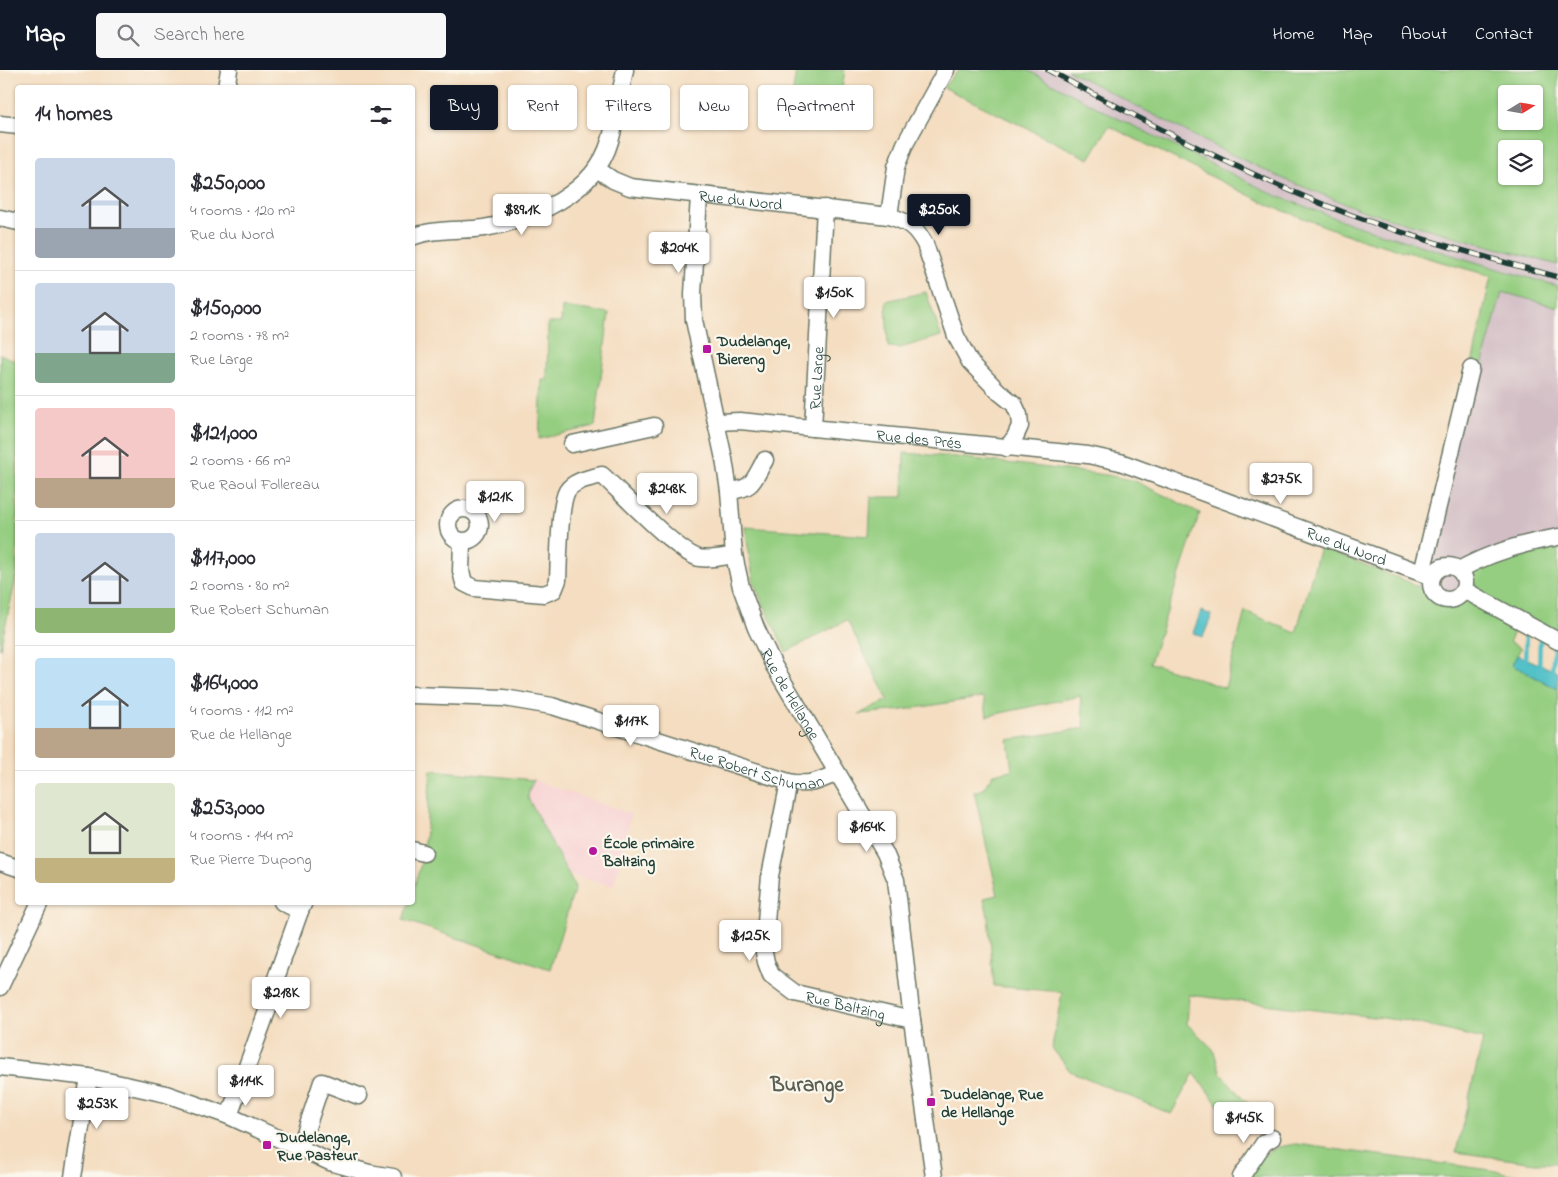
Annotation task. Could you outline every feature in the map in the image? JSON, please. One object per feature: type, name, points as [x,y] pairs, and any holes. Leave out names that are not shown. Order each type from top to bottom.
[{"type":"street","points":[[226,85],[229,70]]},
{"type":"street","points":[[415,236],[425,232],[469,230],[514,222],[554,205],[577,190],[597,169],[610,142],[625,70]]},
{"type":"street","points":[[889,216],[896,167],[902,152],[946,70]]},
{"type":"street","points":[[0,124],[15,126]]},
{"type":"street","name":"Rue du Nord","points":[[597,169],[613,180],[630,187],[698,196],[825,208],[889,216],[905,221],[918,230],[925,244],[956,336],[970,362],[999,392],[1014,404],[1019,415],[1020,426],[1007,448]]},
{"type":"street","name":"Rue de Hellange","points":[[698,196],[693,294],[694,320],[716,422],[728,491],[734,555],[741,587],[756,628],[774,666],[885,852],[896,880],[912,1020],[934,1177]]},
{"type":"street","name":"Rue Large","points":[[813,428],[825,208]]},
{"type":"street","points":[[0,218],[15,221]]},
{"type":"street","points":[[1427,575],[1444,566],[1459,570],[1465,579],[1464,590],[1450,600],[1439,597],[1432,588],[1427,575],[1471,370]]},
{"type":"street","name":"Rue des Prés","points":[[716,422],[740,421],[1088,455],[1120,462]]},
{"type":"street","points":[[572,444],[654,426]]},
{"type":"street","points":[[728,491],[742,490],[750,485],[764,460]]},
{"type":"street","name":"Rue du Nord","points":[[1120,462],[1427,575]]},
{"type":"street","points":[[462,542],[461,571],[464,583],[474,588],[544,594],[554,590],[558,580],[563,504],[568,489],[579,482],[602,475],[678,546],[697,557],[707,559],[734,555]]},
{"type":"street","points":[[1459,570],[1471,563],[1512,548],[1558,537]]},
{"type":"street","points":[[1464,590],[1558,642]]},
{"type":"street","name":"Rue Robert Schuman","points":[[415,694],[504,698],[552,706],[788,782],[802,784],[815,782],[837,773]]},
{"type":"street","name":"Rue Baltzing","points":[[788,782],[769,884],[764,952],[771,975],[795,993],[912,1020]]},
{"type":"street","points":[[0,862],[15,867]]},
{"type":"street","points":[[0,987],[39,905]]},
{"type":"street","points":[[229,1116],[274,992],[276,978],[302,907]]},
{"type":"street","points":[[0,1066],[89,1077],[166,1094],[229,1116],[330,1162],[369,1173],[393,1177]]},
{"type":"street","points":[[73,1177],[89,1077]]},
{"type":"street","points":[[300,1148],[322,1082],[359,1096]]},
{"type":"street","points":[[1240,1177],[1264,1143],[1272,1138]]},
{"type":"shaded area","points":[[1027,70],[1067,70],[1220,149],[1286,180],[1364,211],[1558,265],[1558,286],[1357,226],[1277,196],[1115,117]]},
{"type":"shaded area","points":[[1502,292],[1558,307],[1558,537],[1470,589],[1466,596],[1459,601],[1452,604],[1444,604],[1436,602],[1417,586],[1422,573],[1471,369],[1480,372]]},
{"type":"shaded area","points":[[534,780],[631,814],[614,886],[569,875],[528,798],[529,790]]},
{"type":"green space","points":[[796,70],[845,70],[843,85],[794,85]]},
{"type":"green space","points":[[959,70],[1027,70],[1115,117],[1277,196],[1357,226],[1558,286],[1558,307],[1502,292],[1480,373],[1471,369],[1491,276],[1354,237],[1271,206],[1109,126],[1089,159],[943,87]]},
{"type":"green space","points":[[1067,70],[1558,70],[1558,265],[1364,211],[1286,180],[1220,149]]},
{"type":"green space","points":[[926,292],[941,336],[900,348],[888,347],[886,301]]},
{"type":"green space","points":[[562,307],[609,313],[595,426],[539,439],[542,380],[547,380],[548,323],[561,323]]},
{"type":"green space","points":[[0,354],[15,361],[15,583],[0,649]]},
{"type":"green space","points":[[904,453],[957,457],[1107,475],[1135,481],[1200,513],[1150,663],[1225,688],[1245,611],[1296,633],[1320,547],[1414,584],[1437,602],[1446,605],[1459,602],[1467,593],[1471,582],[1471,563],[1558,537],[1558,649],[1517,627],[1509,642],[1521,648],[1512,665],[1558,689],[1558,1163],[1535,1163],[1456,1152],[1483,1039],[1407,1021],[1189,995],[1187,1024],[1213,1049],[1221,1073],[1244,1100],[1268,1119],[1262,1133],[1221,1109],[1194,1073],[1171,1114],[1070,1071],[1052,1048],[1062,992],[994,986],[988,916],[984,898],[998,895],[974,792],[983,789],[993,774],[1012,770],[1008,740],[1085,728],[1080,696],[987,716],[984,697],[903,710],[859,714],[888,700],[847,620],[786,652],[754,584],[745,527],[869,536],[871,497],[903,497]]},
{"type":"green space","points":[[431,770],[534,780],[529,790],[528,798],[575,887],[550,969],[403,920],[408,905],[415,905],[415,884],[424,853]]},
{"type":"green space","points":[[1296,1144],[1491,1170],[1525,1177],[1248,1177],[1259,1158],[1278,1147]]},
{"type":"water","points":[[1201,611],[1212,615],[1203,637],[1193,633]]},
{"type":"water","points":[[1517,655],[1558,672],[1558,689],[1512,665]]},
{"type":"waterway","points":[[1525,664],[1526,633]]},
{"type":"waterway","points":[[1539,669],[1540,640]]},
{"type":"waterway","points":[[1552,674],[1554,648]]},
{"type":"railway","points":[[1048,70],[1216,157],[1320,203],[1408,234],[1558,277]]},
{"type":"place","name":"Dudelange, Biereng","points":[[707,349]]},
{"type":"place","name":"École primaire Baltzing","points":[[593,851]]},
{"type":"place","name":"Dudelange, Rue de Hellange","points":[[931,1102]]},
{"type":"place","name":"Dudelange, Rue Pasteur","points":[[267,1145]]},
{"type":"district","name":"Burange","points":[[807,1084]]}]
